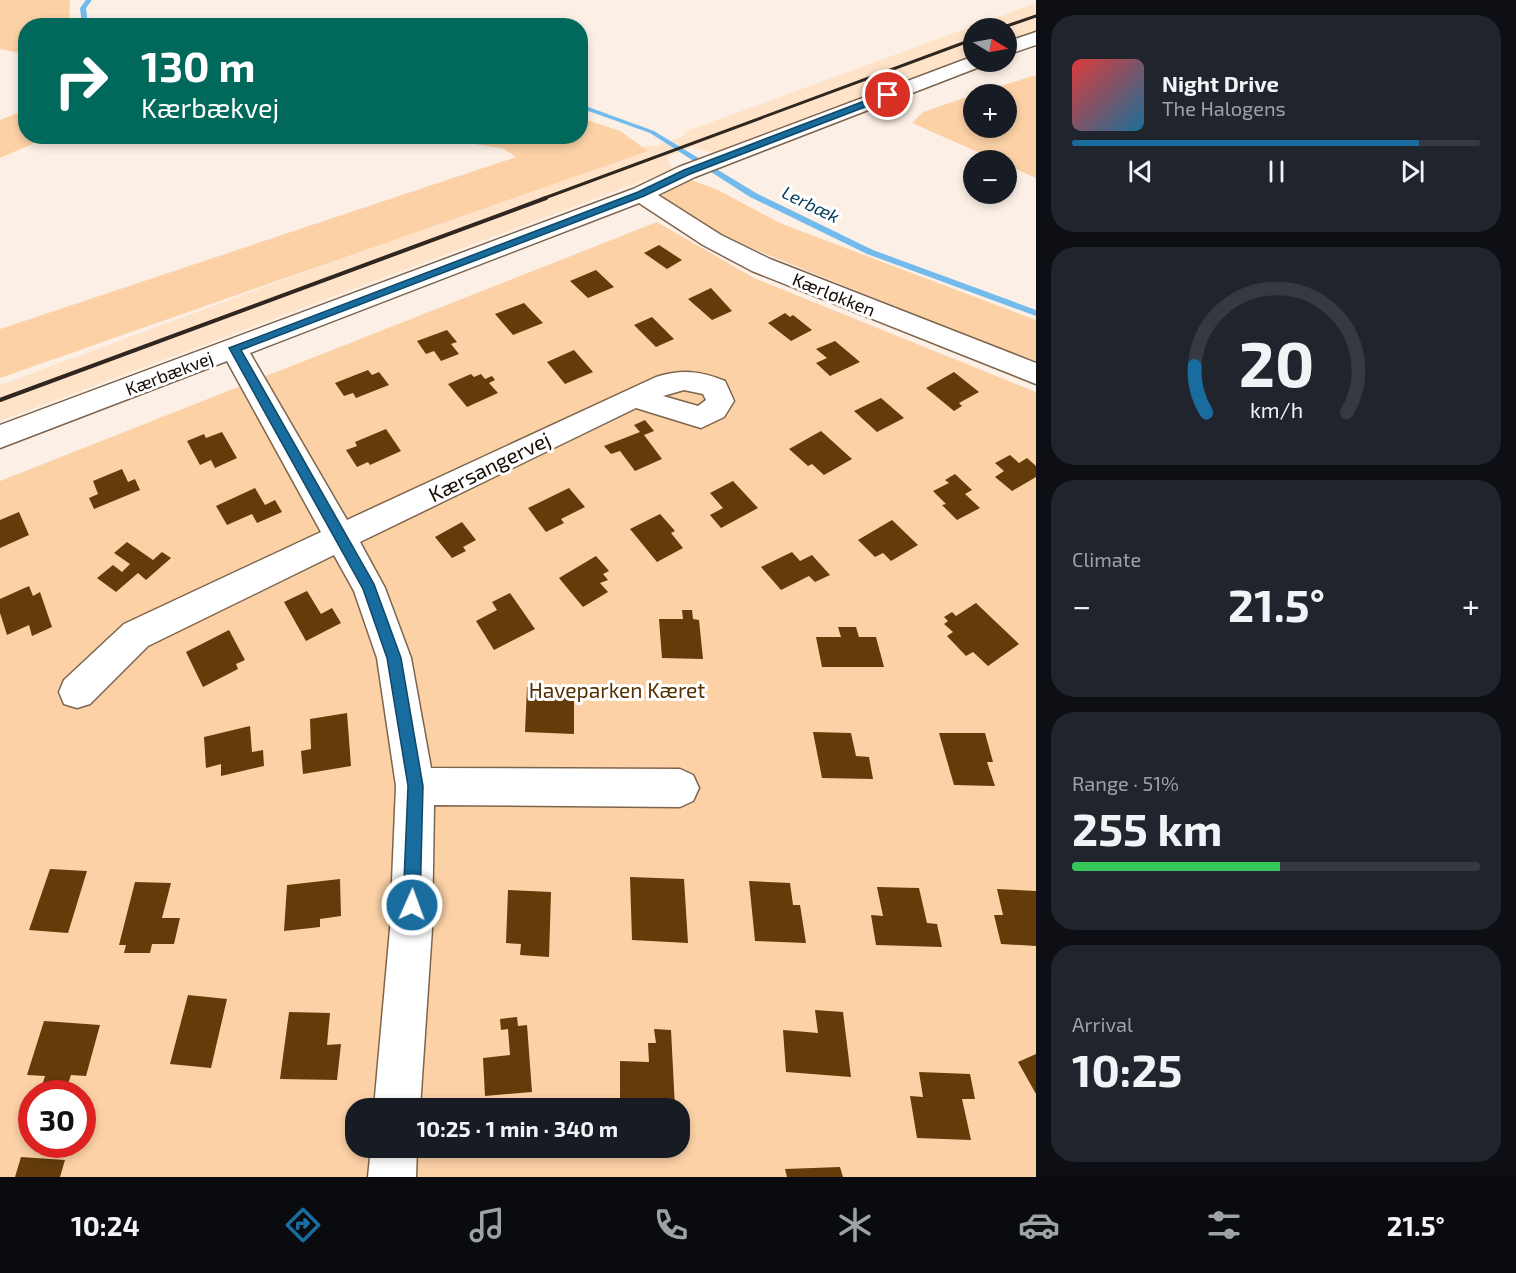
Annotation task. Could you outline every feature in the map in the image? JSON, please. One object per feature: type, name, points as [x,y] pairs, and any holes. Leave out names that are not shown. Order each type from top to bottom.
[{"type":"street","points":[[1017,45],[1036,38]]},
{"type":"street","name":"Kærbækvej","points":[[0,437],[641,194],[687,172],[963,67]]},
{"type":"street","name":"Kærløkken","points":[[641,194],[712,240],[761,265],[1036,374]]},
{"type":"street","points":[[234,348],[369,588],[394,658],[415,786],[411,929],[398,1098]]},
{"type":"street","name":"Kærsangervej","points":[[77,692],[135,635],[636,396]]},
{"type":"street","points":[[415,786],[680,788]]},
{"type":"street","points":[[392,1177],[393,1158]]},
{"type":"shaded area","points":[[1036,3],[1036,32],[1017,40],[1017,18],[995,18]]},
{"type":"shaded area","points":[[963,30],[963,60],[717,154],[693,147],[667,157],[672,170],[0,421],[0,385],[644,146],[656,146],[682,137],[687,131]]},
{"type":"green space","points":[[0,0],[70,0],[69,18],[18,18],[18,53],[0,49]]},
{"type":"green space","points":[[1036,75],[1036,178],[1017,169],[1017,150],[973,150],[912,123],[923,112],[963,98],[963,138],[1017,138],[1017,84],[1007,84]]},
{"type":"green space","points":[[18,113],[18,144],[32,144],[0,158],[0,120]]},
{"type":"green space","points":[[588,120],[620,131],[648,151],[0,378],[0,329],[516,157],[502,148],[474,144],[588,144]]},
{"type":"green space","points":[[686,178],[718,190],[782,224],[1036,320],[1036,363],[716,234],[660,197]]},
{"type":"green space","name":"Haveparken Kæret","points":[[657,222],[754,278],[1036,392],[1036,1177],[0,1177],[0,481]]},
{"type":"building","points":[[659,245],[682,260],[667,269],[644,253]]},
{"type":"building","points":[[596,270],[614,287],[588,298],[570,281]]},
{"type":"building","points":[[711,288],[732,311],[712,320],[688,299]]},
{"type":"building","points":[[524,303],[543,323],[513,335],[495,314]]},
{"type":"building","points":[[785,313],[790,317],[793,315],[812,330],[791,341],[768,323]]},
{"type":"building","points":[[652,317],[674,339],[656,347],[634,325]]},
{"type":"building","points":[[447,330],[457,342],[451,344],[459,354],[441,361],[434,351],[426,354],[417,341]]},
{"type":"building","points":[[835,341],[860,362],[830,376],[816,363],[827,358],[816,349]]},
{"type":"building","points":[[574,350],[593,372],[565,384],[547,362]]},
{"type":"building","points":[[368,370],[372,375],[379,372],[389,385],[356,398],[353,393],[344,396],[335,383]]},
{"type":"building","points":[[954,372],[979,392],[959,403],[962,406],[954,411],[926,388]]},
{"type":"building","points":[[471,374],[474,377],[481,374],[485,379],[492,376],[495,380],[489,383],[498,393],[467,407],[448,384]]},
{"type":"building","points":[[881,398],[904,418],[877,432],[854,411]]},
{"type":"building","points":[[645,420],[654,431],[644,435],[662,459],[635,471],[620,451],[611,454],[604,446],[640,432],[634,425]]},
{"type":"building","points":[[386,429],[401,451],[370,465],[368,462],[357,467],[346,450],[357,446],[355,442]]},
{"type":"building","points":[[821,431],[852,459],[824,475],[812,464],[808,466],[789,449]]},
{"type":"building","points":[[222,432],[237,458],[215,468],[211,460],[200,465],[187,441],[204,434],[206,438]]},
{"type":"building","points":[[1010,455],[1019,463],[1027,458],[1036,466],[1036,477],[1012,491],[995,477],[1004,471],[995,463]]},
{"type":"building","points":[[122,469],[128,482],[135,479],[140,490],[94,509],[89,498],[98,494],[93,481]]},
{"type":"building","points":[[955,474],[972,490],[965,494],[980,508],[957,520],[942,505],[946,504],[933,491],[949,483],[945,480]]},
{"type":"building","points":[[733,481],[758,508],[721,528],[710,515],[723,508],[710,493]]},
{"type":"building","points":[[255,488],[265,505],[275,500],[282,512],[257,523],[252,514],[227,525],[216,506]]},
{"type":"building","points":[[569,488],[585,507],[561,519],[564,523],[546,532],[528,508]]},
{"type":"building","points":[[19,512],[29,535],[0,548],[0,520]]},
{"type":"building","points":[[660,514],[675,531],[671,533],[683,548],[657,562],[630,529]]},
{"type":"building","points":[[892,520],[918,545],[891,561],[883,553],[875,557],[858,540]]},
{"type":"building","points":[[462,522],[476,540],[463,547],[466,551],[452,558],[435,537]]},
{"type":"building","points":[[127,542],[153,560],[162,552],[171,558],[146,580],[138,573],[116,592],[97,578],[113,565],[122,572],[130,564],[114,553]]},
{"type":"building","points":[[792,552],[800,561],[812,555],[830,575],[815,582],[809,576],[781,590],[761,567]]},
{"type":"building","points":[[596,556],[609,571],[603,574],[608,580],[600,583],[608,592],[583,607],[559,578]]},
{"type":"building","points":[[29,586],[33,596],[40,592],[52,627],[32,636],[29,625],[7,635],[0,613],[0,599]]},
{"type":"building","points":[[307,591],[321,614],[332,608],[341,623],[306,641],[284,602]]},
{"type":"building","points":[[510,593],[535,629],[494,650],[476,621],[497,610],[492,602]]},
{"type":"building","points":[[976,603],[1019,644],[988,666],[973,652],[966,656],[947,636],[953,632],[944,624],[948,621],[944,617],[952,612],[956,616]]},
{"type":"building","points":[[682,610],[692,610],[693,619],[699,620],[703,659],[662,658],[659,619],[683,619]]},
{"type":"building","points":[[838,627],[856,627],[859,637],[876,637],[884,667],[822,667],[816,637],[841,637]]},
{"type":"building","points":[[229,630],[245,660],[236,664],[238,669],[203,687],[186,652]]},
{"type":"building","points":[[527,687],[574,688],[574,734],[525,732]]},
{"type":"building","points":[[347,713],[351,766],[303,774],[301,751],[311,749],[310,719]]},
{"type":"building","points":[[250,726],[252,752],[263,750],[264,766],[221,776],[221,764],[206,768],[204,737]]},
{"type":"building","points":[[813,732],[851,733],[856,756],[869,757],[873,779],[822,778]]},
{"type":"building","points":[[939,733],[985,733],[993,762],[987,762],[995,786],[954,785]]},
{"type":"building","points":[[50,869],[87,871],[68,933],[29,930]]},
{"type":"building","points":[[630,877],[684,879],[688,943],[632,940]]},
{"type":"building","points":[[340,879],[341,916],[320,919],[320,927],[284,931],[287,885]]},
{"type":"building","points":[[749,881],[790,883],[793,905],[800,905],[806,943],[755,941]]},
{"type":"building","points":[[135,882],[171,883],[162,918],[180,918],[174,944],[152,944],[150,953],[124,953],[126,945],[119,945]]},
{"type":"building","points":[[877,887],[919,888],[927,923],[937,924],[942,947],[876,945],[871,915],[883,916]]},
{"type":"building","points":[[997,889],[1036,891],[1036,946],[1001,944],[994,915],[1003,915]]},
{"type":"building","points":[[508,890],[551,892],[549,957],[520,955],[521,944],[506,943]]},
{"type":"building","points":[[188,995],[227,999],[211,1068],[170,1064]]},
{"type":"building","points":[[815,1010],[843,1012],[851,1077],[786,1072],[783,1030],[818,1033]]},
{"type":"building","points":[[289,1012],[330,1013],[327,1045],[341,1044],[337,1080],[280,1079]]},
{"type":"building","points":[[517,1017],[518,1026],[527,1025],[532,1092],[485,1096],[483,1058],[510,1055],[508,1029],[501,1030],[500,1019]]},
{"type":"building","points":[[44,1021],[100,1025],[86,1076],[71,1075],[69,1080],[44,1080],[45,1076],[27,1075]]},
{"type":"building","points":[[654,1029],[671,1030],[674,1098],[620,1098],[620,1061],[649,1062],[648,1043],[656,1043]]},
{"type":"building","points":[[1036,1054],[1036,1094],[1018,1062]]},
{"type":"building","points":[[919,1072],[970,1074],[975,1099],[962,1099],[971,1140],[917,1138],[910,1096],[923,1097]]},
{"type":"building","points":[[21,1158],[65,1160],[60,1177],[15,1177]]},
{"type":"building","points":[[840,1167],[843,1177],[787,1177],[785,1169]]},
{"type":"waterway","name":"Lerbæk","points":[[84,18],[83,8],[89,0]]},
{"type":"waterway","name":"Lerbæk","points":[[588,109],[652,132],[753,195],[870,252],[1036,313]]},
{"type":"railway","points":[[1017,23],[1036,16]]},
{"type":"railway","points":[[542,199],[963,43]]},
{"type":"railway","points":[[0,400],[546,198]]},
{"type":"route","points":[[412,905],[415,786],[394,658],[369,588],[234,348],[641,194],[687,172],[888,95]]}]
